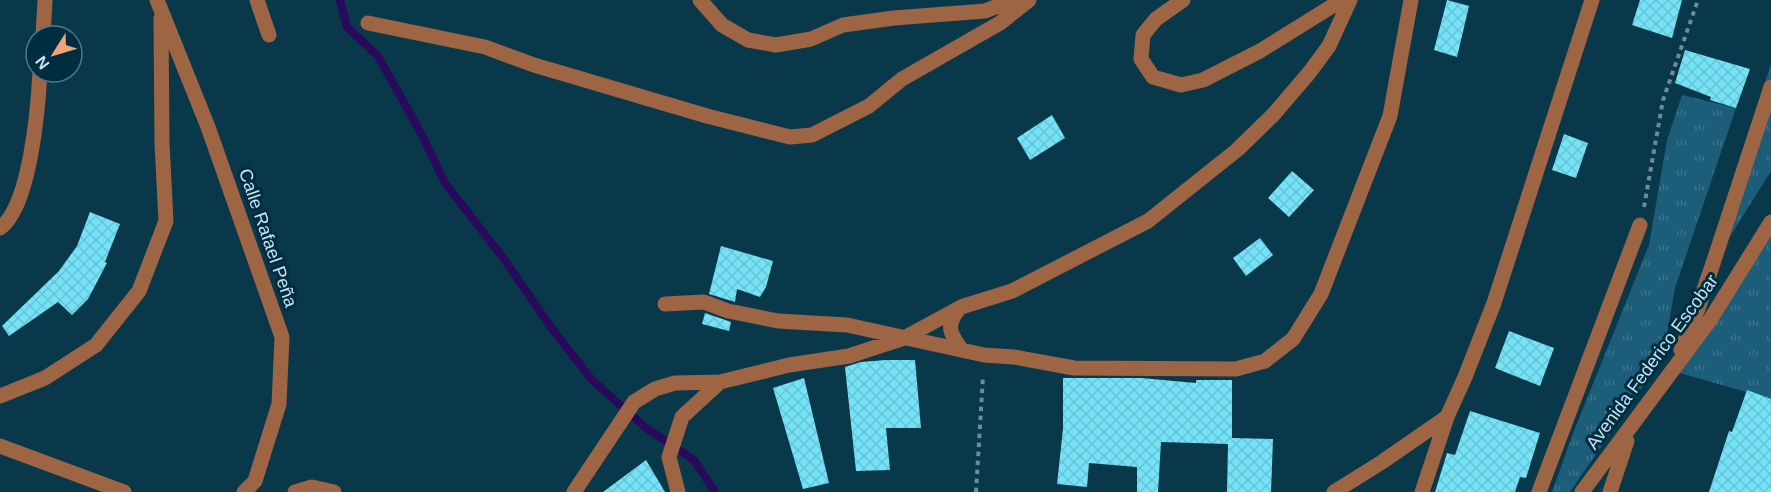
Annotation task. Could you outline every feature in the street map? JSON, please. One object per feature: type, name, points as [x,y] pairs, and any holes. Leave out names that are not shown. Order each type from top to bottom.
[{"type":"street","points":[[44,24],[45,0]]},
{"type":"street","points":[[257,0],[270,35]]},
{"type":"street","points":[[700,0],[722,25],[748,40],[776,45],[811,39],[843,25],[894,18],[985,11],[1013,0]]},
{"type":"street","points":[[368,23],[485,47],[534,65],[707,116],[790,137],[812,135],[869,106],[902,79],[1000,23],[1029,0]]},
{"type":"street","points":[[1183,0],[1156,19],[1143,35],[1141,59],[1153,76],[1181,85],[1203,80],[1260,51],[1342,0]]},
{"type":"street","points":[[574,492],[634,402],[655,389],[675,383],[720,382],[789,365],[849,356],[904,338],[961,307],[1012,291],[1148,221],[1238,150],[1273,115],[1329,46],[1350,0]]},
{"type":"street","points":[[665,304],[704,302],[728,311],[778,321],[847,325],[984,355],[1014,357],[1074,368],[1236,369],[1265,361],[1293,339],[1321,294],[1390,116],[1411,0]]},
{"type":"street","points":[[1422,492],[1447,417],[1494,303],[1592,0]]},
{"type":"street","points":[[0,396],[45,378],[96,345],[139,291],[166,221],[159,4]]},
{"type":"street","name":"Calle Rafael Peña","points":[[159,4],[208,127],[282,337],[279,404],[255,481],[244,492]]},
{"type":"street","points":[[0,228],[9,222],[26,181],[38,84]]},
{"type":"street","points":[[1675,367],[1698,309],[1771,87]]},
{"type":"street","name":"Avenida Federico Escobar","points":[[1582,492],[1710,320],[1771,222]]},
{"type":"street","points":[[1539,492],[1640,225]]},
{"type":"street","points":[[961,307],[952,317],[950,325],[952,336],[962,350]]},
{"type":"street","points":[[678,492],[669,457],[682,417],[720,382]]},
{"type":"street","points":[[1334,492],[1447,417]]},
{"type":"street","points":[[1610,492],[1632,426]]},
{"type":"street","points":[[0,446],[124,492]]},
{"type":"street","points":[[295,492],[312,487],[334,492]]},
{"type":"path","points":[[1640,225],[1663,100],[1698,0]]},
{"type":"path","points":[[976,492],[984,355]]},
{"type":"green space","points":[[1771,64],[1771,171],[1694,294],[1711,247]]},
{"type":"green space","points":[[1682,95],[1736,108],[1675,288],[1663,357],[1570,492],[1552,492],[1572,436],[1649,245],[1667,140]]},
{"type":"green space","points":[[1771,214],[1771,399],[1669,370]]},
{"type":"building","points":[[1447,0],[1469,6],[1457,57],[1434,50]]},
{"type":"building","points":[[1640,0],[1682,0],[1672,38],[1632,25]]},
{"type":"building","points":[[1685,50],[1750,69],[1736,108],[1710,100],[1711,97],[1675,83]]},
{"type":"building","points":[[1052,115],[1065,138],[1030,160],[1017,138]]},
{"type":"building","points":[[1564,134],[1588,143],[1576,178],[1552,170]]},
{"type":"building","points":[[1292,171],[1314,190],[1289,217],[1268,198]]},
{"type":"building","points":[[90,212],[120,224],[105,262],[107,263],[88,299],[72,315],[58,302],[9,336],[2,326],[59,271],[77,246]]},
{"type":"building","points":[[1260,238],[1273,255],[1246,276],[1233,258]]},
{"type":"building","points":[[721,246],[773,261],[766,287],[760,297],[737,289],[735,302],[709,294]]},
{"type":"building","points":[[705,313],[731,322],[729,331],[702,324]]},
{"type":"building","points":[[1509,331],[1554,348],[1540,386],[1495,368]]},
{"type":"building","points":[[915,360],[921,428],[886,428],[890,470],[856,471],[845,367],[861,362]]},
{"type":"building","points":[[804,378],[829,483],[803,489],[773,388]]},
{"type":"building","points":[[1063,378],[1141,378],[1196,383],[1196,380],[1232,380],[1232,438],[1273,439],[1271,492],[1227,492],[1228,444],[1161,442],[1158,492],[1137,492],[1137,467],[1089,463],[1087,487],[1057,484],[1063,429]]},
{"type":"building","points":[[1747,390],[1771,399],[1771,492],[1709,492],[1729,431],[1732,432]]},
{"type":"building","points":[[1470,411],[1540,433],[1526,478],[1520,477],[1515,492],[1435,492],[1447,453],[1455,455]]},
{"type":"building","points":[[646,460],[665,492],[603,492]]},
{"type":"waterway","points":[[340,0],[347,27],[378,56],[422,135],[445,183],[504,259],[550,326],[592,380],[646,428],[694,460],[715,492]]}]
